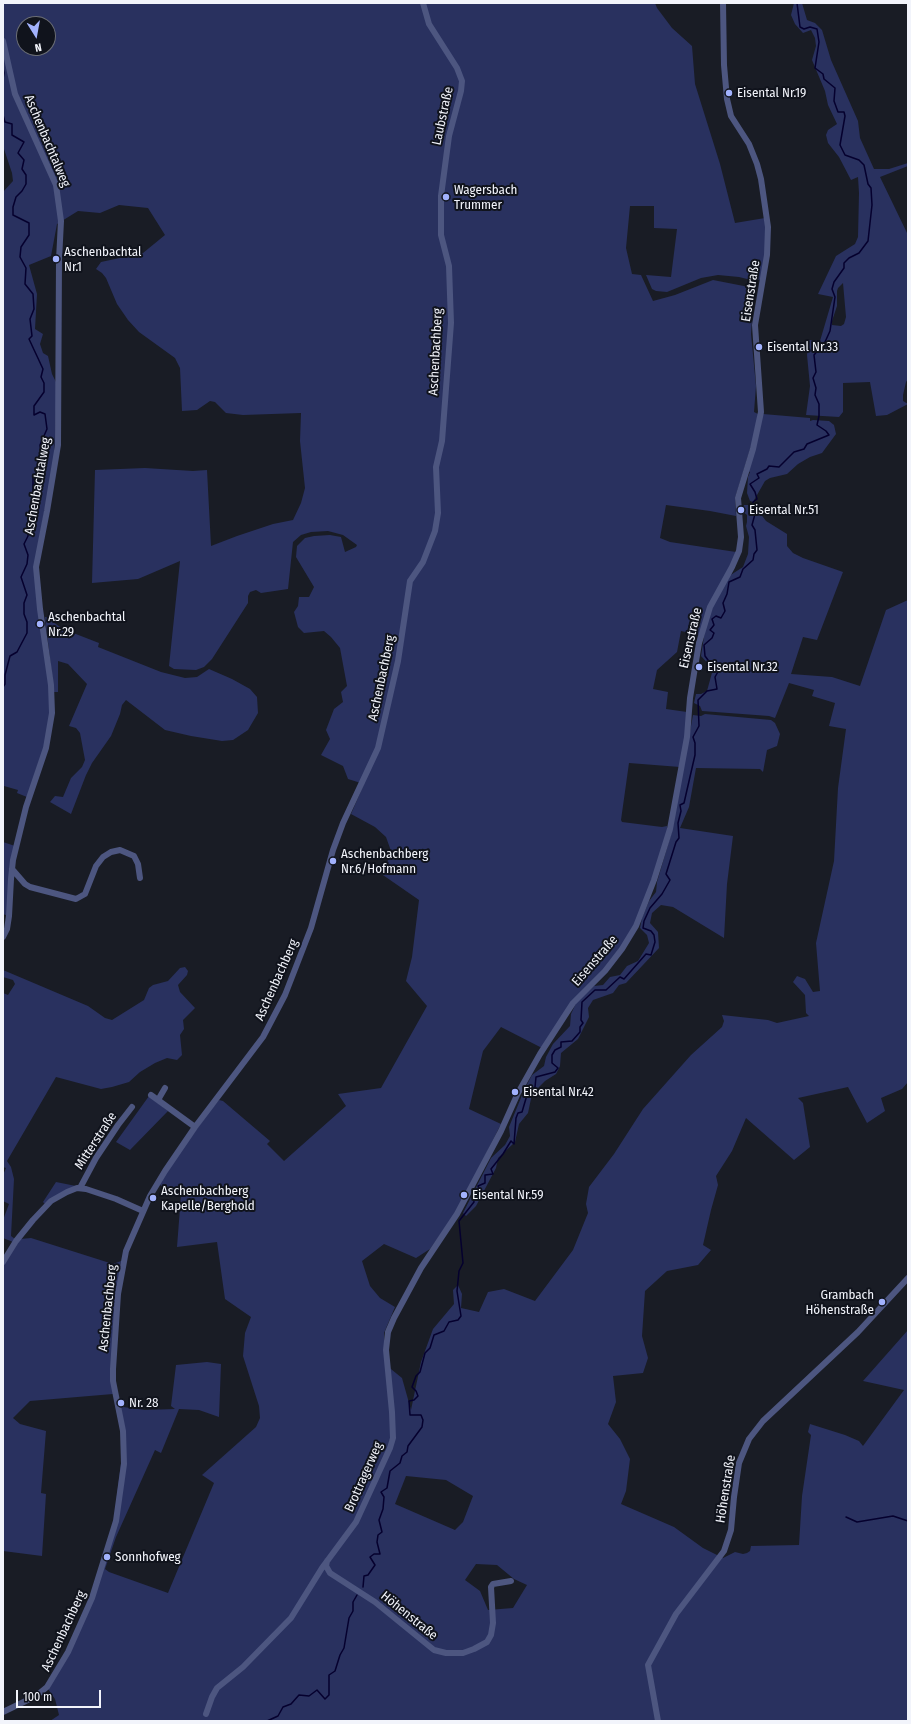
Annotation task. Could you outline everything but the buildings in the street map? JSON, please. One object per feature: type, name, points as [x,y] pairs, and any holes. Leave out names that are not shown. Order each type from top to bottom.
[{"type":"street","name":"Laubstraße","points":[[422,3],[429,24],[458,68],[462,81],[461,91],[449,136],[442,196]]},
{"type":"street","name":"Eisenstraße","points":[[457,1214],[501,1131],[518,1093],[540,1054],[573,1003],[605,970],[622,949],[636,926],[654,880],[670,829],[688,728],[690,694],[705,618],[713,599],[739,552],[741,537],[738,498],[753,449],[761,412],[756,325],[766,265],[768,237],[764,201],[757,164],[749,144],[732,116],[727,99],[724,65],[723,3]]},
{"type":"street","name":"Aschenbachtalweg","points":[[3,41],[15,94],[56,185],[61,221],[58,260],[58,445],[36,567],[40,609],[51,685],[52,712],[49,737],[26,807],[12,869],[10,916],[7,929],[3,937]]},
{"type":"street","name":"Aschenbachberg","points":[[3,1712],[48,1688],[73,1642],[92,1598],[114,1532],[120,1499],[124,1455],[124,1431],[113,1380],[118,1294],[126,1251],[155,1186],[195,1127],[258,1044],[276,1014],[311,928],[332,853],[343,823],[378,748],[398,661],[410,581],[422,562],[435,531],[438,513],[436,467],[442,441],[451,323],[449,269],[441,235],[442,196]]},
{"type":"street","points":[[12,869],[24,884],[30,887],[76,900],[85,894],[96,866],[103,857],[110,852],[120,850],[134,856],[138,864],[140,878]]},
{"type":"street","points":[[158,1100],[165,1088]]},
{"type":"street","points":[[151,1095],[195,1127]]},
{"type":"street","name":"Mitterstraße","points":[[80,1188],[96,1158],[132,1107]]},
{"type":"street","name":"Mitterstraße","points":[[3,1262],[25,1229],[51,1201],[67,1192],[80,1188],[116,1198],[143,1211]]},
{"type":"street","name":"Brottragerweg","points":[[206,1714],[217,1688],[243,1667],[291,1618],[328,1560],[356,1522],[390,1448],[392,1438],[392,1412],[386,1350],[388,1332],[421,1268],[457,1214]]},
{"type":"street","name":"Höhenstraße","points":[[658,1721],[648,1665],[676,1614],[724,1551],[731,1530],[739,1463],[749,1438],[763,1422],[858,1332],[908,1278]]},
{"type":"street","name":"Höhenstraße","points":[[328,1560],[326,1566],[330,1573],[374,1602],[434,1650],[446,1653],[463,1653],[487,1642],[491,1635],[493,1623],[491,1587],[493,1584],[511,1581]]},
{"type":"shaded area","points":[[3,3],[655,3],[672,28],[692,46],[695,84],[720,164],[735,223],[765,218],[766,238],[765,262],[761,279],[755,281],[739,277],[718,275],[701,278],[667,292],[656,291],[652,289],[646,275],[671,277],[677,229],[654,228],[654,206],[630,206],[626,248],[632,274],[641,275],[653,301],[675,295],[713,280],[754,288],[751,334],[756,386],[754,412],[758,414],[755,433],[735,498],[736,516],[666,505],[660,538],[670,542],[736,552],[737,554],[707,610],[700,635],[681,631],[677,652],[657,670],[653,689],[668,692],[666,709],[687,712],[687,724],[680,767],[629,763],[621,820],[622,822],[662,827],[667,826],[667,832],[653,878],[634,926],[620,949],[606,967],[577,996],[542,1048],[501,1027],[483,1051],[469,1109],[501,1124],[457,1211],[430,1249],[416,1258],[384,1244],[362,1261],[370,1286],[380,1298],[395,1307],[384,1333],[386,1365],[402,1378],[411,1410],[421,1362],[433,1329],[454,1304],[453,1290],[458,1285],[462,1294],[461,1308],[479,1312],[488,1292],[504,1289],[535,1301],[573,1250],[588,1213],[586,1204],[589,1187],[614,1154],[643,1109],[691,1055],[722,1027],[724,1021],[722,1015],[768,1020],[777,1023],[809,1016],[806,1013],[805,995],[793,982],[797,976],[805,979],[813,992],[820,991],[816,943],[834,861],[838,788],[846,729],[829,726],[835,703],[812,696],[814,690],[789,683],[775,718],[769,716],[702,711],[700,706],[694,703],[696,694],[701,694],[707,691],[713,669],[701,656],[706,624],[725,581],[729,576],[743,567],[748,554],[749,537],[746,526],[747,515],[742,511],[744,505],[748,505],[755,509],[757,514],[760,513],[766,521],[787,534],[787,546],[793,553],[843,572],[817,640],[803,637],[791,674],[832,677],[860,686],[886,610],[908,600],[908,1082],[902,1089],[881,1098],[885,1111],[867,1123],[848,1087],[798,1098],[803,1103],[810,1147],[794,1160],[746,1118],[732,1151],[716,1176],[718,1185],[703,1245],[711,1250],[698,1265],[667,1271],[645,1291],[642,1336],[648,1358],[643,1373],[613,1376],[616,1402],[608,1424],[620,1439],[630,1459],[626,1491],[621,1504],[674,1527],[703,1548],[723,1558],[735,1552],[743,1554],[747,1553],[750,1551],[751,1546],[799,1545],[802,1496],[811,1435],[808,1432],[810,1424],[845,1435],[859,1441],[863,1446],[904,1390],[863,1381],[908,1330],[908,1721],[50,1721],[59,1715],[55,1699],[46,1686],[62,1660],[80,1622],[95,1584],[113,1527],[122,1455],[121,1432],[115,1404],[120,1403],[123,1407],[145,1410],[175,1409],[171,1406],[176,1365],[207,1362],[221,1364],[219,1417],[199,1410],[179,1409],[161,1453],[155,1450],[116,1537],[105,1569],[109,1572],[168,1593],[214,1483],[202,1475],[256,1427],[260,1418],[259,1406],[243,1356],[245,1333],[251,1317],[225,1299],[217,1242],[177,1247],[181,1195],[185,1192],[164,1188],[159,1182],[219,1100],[223,1101],[270,1141],[267,1144],[284,1161],[346,1106],[338,1094],[381,1088],[427,1006],[406,981],[412,957],[419,900],[380,873],[387,863],[391,851],[386,837],[375,827],[351,814],[364,784],[348,779],[343,766],[321,755],[330,739],[326,730],[334,709],[343,702],[341,692],[347,686],[340,648],[324,631],[304,633],[298,627],[294,612],[298,606],[299,597],[309,597],[314,587],[296,557],[297,546],[305,538],[330,535],[341,537],[345,552],[356,547],[357,545],[343,535],[328,531],[311,532],[301,535],[293,542],[288,589],[261,593],[256,590],[250,592],[248,596],[248,603],[212,659],[204,667],[196,670],[174,669],[169,666],[180,561],[138,579],[92,583],[95,470],[145,468],[193,471],[207,470],[211,546],[273,524],[293,520],[301,503],[305,488],[300,441],[301,413],[243,415],[226,413],[215,402],[210,401],[197,410],[182,411],[180,368],[175,358],[139,332],[128,320],[117,304],[106,278],[96,269],[101,262],[143,253],[165,235],[148,208],[119,205],[100,213],[78,211],[57,224],[51,256],[29,265],[37,294],[35,329],[43,334],[40,344],[43,353],[48,356],[52,374],[57,384],[54,460],[34,567],[51,712],[44,747],[27,797],[17,793],[18,790],[4,786],[3,789],[3,192],[13,181],[12,173],[3,146]],"holes":[[[406,1476],[446,1480],[473,1496],[463,1522],[455,1530],[395,1504]],[[476,1564],[497,1565],[514,1579],[527,1585],[513,1608],[488,1610],[480,1591],[465,1580]]]},
{"type":"shaded area","points":[[794,3],[802,3],[807,20],[815,23],[822,30],[831,60],[858,121],[860,138],[874,169],[889,169],[908,163],[908,166],[880,177],[908,235],[908,379],[903,395],[903,401],[908,404],[887,415],[876,416],[870,382],[843,383],[843,412],[839,417],[806,415],[810,386],[807,355],[809,340],[820,341],[833,297],[818,294],[836,256],[855,244],[858,237],[859,193],[858,177],[851,180],[839,157],[828,143],[826,135],[828,130],[837,124],[828,105],[825,91],[812,60],[816,46],[815,38],[811,30],[803,33],[795,24],[791,15]],"holes":[[[843,283],[846,317],[844,324],[841,326],[832,325],[837,306],[837,291]]]},
{"type":"shaded area","points":[[763,414],[810,418],[810,421],[829,421],[834,425],[836,434],[822,453],[810,457],[798,464],[787,474],[770,478],[765,481],[753,502],[750,501],[747,493],[748,477],[750,472],[748,471]]},
{"type":"shaded area","points":[[45,617],[63,629],[99,643],[98,647],[161,672],[185,678],[197,677],[209,669],[232,679],[250,689],[257,697],[258,713],[248,730],[233,740],[222,741],[165,730],[126,700],[122,705],[111,736],[92,763],[86,775],[71,814],[50,802],[55,796],[63,797],[71,778],[82,767],[85,760],[80,733],[76,728],[69,726],[87,684],[68,664],[58,661],[58,692],[54,692]]},
{"type":"shaded area","points":[[705,714],[771,720],[775,723],[780,734],[777,746],[767,750],[763,772],[760,769],[696,768],[689,807],[680,828],[733,836],[727,884],[724,938],[673,907],[661,905],[652,913],[650,923],[658,932],[659,948],[626,983],[619,985],[613,993],[593,1000],[588,1008],[589,1017],[578,1039],[561,1053],[560,1066],[556,1074],[545,1081],[532,1094],[528,1113],[519,1124],[515,1142],[498,1158],[496,1168],[476,1206],[466,1216],[463,1213],[491,1158],[505,1145],[510,1136],[509,1127],[525,1088],[532,1075],[544,1066],[546,1057],[553,1044],[570,1026],[571,1014],[577,1001],[594,986],[603,985],[610,977],[620,975],[627,966],[638,961],[649,943],[647,935],[640,928],[642,918],[649,901],[656,892],[657,882],[672,831],[693,715],[701,716]]},
{"type":"shaded area","points":[[3,842],[15,846],[8,916],[3,914]]},
{"type":"shaded area","points":[[185,967],[188,971],[187,975],[178,985],[180,992],[195,1008],[183,1020],[184,1029],[180,1035],[182,1055],[177,1060],[167,1058],[155,1063],[140,1072],[129,1082],[101,1089],[56,1077],[7,1161],[11,1167],[14,1179],[11,1236],[15,1239],[13,1242],[3,1238],[3,1220],[9,1204],[3,1201],[3,1175],[6,1168],[3,1167],[3,993],[8,995],[15,984],[13,980],[3,977],[3,970],[88,1006],[105,1018],[112,1020],[144,1000],[149,988],[153,985],[168,981],[180,968]]},
{"type":"shaded area","points":[[149,1096],[168,1111],[130,1150],[116,1142]]},
{"type":"shaded area","points":[[56,1182],[76,1186],[45,1204],[43,1202]]},
{"type":"shaded area","points":[[31,1238],[113,1264],[121,1261],[116,1294],[113,1394],[30,1401],[13,1418],[20,1424],[46,1431],[41,1493],[46,1494],[42,1556],[3,1551],[3,1265],[20,1239]]},
{"type":"waterway","points":[[363,1587],[364,1576],[368,1575],[375,1565],[370,1557],[374,1554],[380,1554],[377,1542],[378,1535],[382,1532],[379,1520],[383,1509],[384,1497],[381,1492],[387,1488],[390,1471],[400,1463],[402,1456],[407,1452],[408,1446],[422,1427],[423,1420],[421,1415],[410,1415],[409,1401],[414,1400],[418,1396],[412,1387],[416,1376],[420,1372],[425,1353],[430,1348],[434,1335],[444,1331],[449,1322],[458,1320],[461,1316],[457,1291],[459,1271],[463,1263],[459,1221],[474,1202],[473,1196],[477,1196],[480,1191],[478,1186],[485,1183],[485,1175],[493,1174],[491,1169],[511,1141],[514,1144],[516,1118],[518,1113],[522,1112],[527,1095],[535,1087],[536,1077],[555,1072],[558,1068],[552,1063],[552,1055],[555,1050],[561,1047],[561,1042],[572,1041],[580,1032],[580,1027],[583,1023],[581,1020],[582,1002],[595,990],[606,990],[620,977],[624,979],[646,954],[651,955],[655,942],[654,935],[651,931],[643,928],[644,921],[650,908],[662,894],[670,880],[666,874],[676,842],[679,838],[678,823],[681,811],[680,805],[684,803],[695,755],[695,743],[693,737],[699,726],[698,700],[707,691],[717,689],[715,677],[720,668],[708,660],[705,656],[704,645],[712,638],[714,633],[710,630],[714,625],[712,619],[716,616],[721,618],[725,611],[723,603],[727,594],[729,582],[740,577],[743,569],[753,560],[754,554],[757,550],[755,530],[752,525],[755,514],[752,510],[753,502],[757,499],[750,484],[759,478],[757,474],[767,469],[769,466],[779,467],[794,452],[804,449],[807,444],[829,435],[817,425],[819,404],[815,395],[816,388],[813,378],[816,372],[814,355],[825,342],[830,331],[835,297],[832,289],[834,282],[844,268],[844,263],[849,258],[859,253],[868,241],[872,205],[871,188],[868,184],[864,165],[859,160],[845,155],[840,145],[845,116],[844,112],[838,112],[834,101],[835,88],[824,79],[823,74],[815,68],[819,42],[817,29],[810,27],[804,29],[800,27],[797,3]]},
{"type":"waterway","points":[[3,68],[3,79]]},
{"type":"waterway","points":[[3,115],[5,122],[12,124],[12,135],[24,142],[18,153],[24,160],[22,169],[26,175],[26,184],[16,197],[13,207],[13,215],[29,223],[29,235],[21,247],[20,257],[26,268],[25,284],[33,294],[34,309],[30,319],[32,336],[29,339],[43,369],[41,377],[44,383],[44,392],[34,406],[34,415],[40,412],[45,414],[47,429],[40,445],[40,469],[33,476],[31,521],[28,528],[28,536],[24,544],[28,555],[27,564],[21,577],[27,595],[24,603],[27,633],[17,652],[10,656],[5,675],[5,684],[3,687]]},
{"type":"waterway","points":[[846,1517],[857,1522],[893,1516],[908,1521]]},
{"type":"waterway","points":[[267,1721],[278,1716],[283,1707],[291,1704],[299,1695],[309,1696],[317,1690],[325,1699],[329,1695],[329,1675],[335,1671],[344,1648],[349,1618],[353,1611],[353,1602],[357,1595]]},
{"type":"place","name":"Eisental Nr.19","points":[[729,93]]},
{"type":"place","name":"Wagersbach Trummer","points":[[446,197]]},
{"type":"place","name":"Aschenbachtal Nr.1","points":[[56,259]]},
{"type":"place","name":"Eisental Nr.33","points":[[759,347]]},
{"type":"place","name":"Eisental Nr.51","points":[[741,510]]},
{"type":"place","name":"Aschenbachtal Nr.29","points":[[40,624]]},
{"type":"place","name":"Eisental Nr.32","points":[[699,667]]},
{"type":"place","name":"Aschenbachberg Nr.6/Hofmann","points":[[333,861]]},
{"type":"place","name":"Eisental Nr.42","points":[[515,1092]]},
{"type":"place","name":"Eisental Nr.59","points":[[464,1195]]},
{"type":"place","name":"Aschenbachberg Kapelle/Berghold","points":[[153,1198]]},
{"type":"place","name":"Grambach Höhenstraße","points":[[882,1302]]},
{"type":"place","name":"Nr. 28","points":[[121,1403]]},
{"type":"place","name":"Sonnhofweg","points":[[107,1557]]}]
